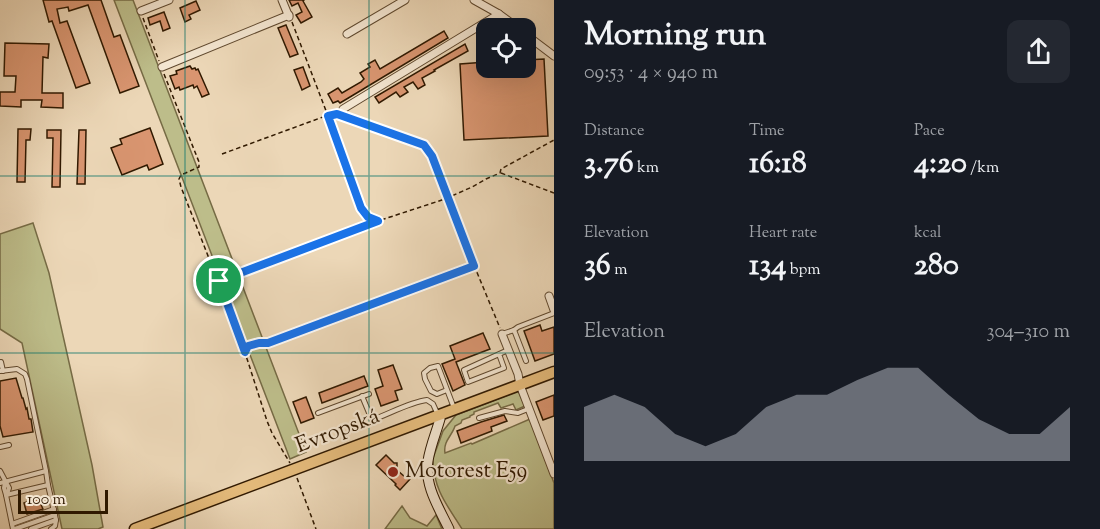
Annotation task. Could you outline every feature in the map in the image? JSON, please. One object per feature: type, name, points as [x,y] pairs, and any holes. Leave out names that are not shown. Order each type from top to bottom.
[{"type":"main road","name":"Evropská","points":[[135,529],[554,372]]},
{"type":"street","points":[[141,11],[169,0]]},
{"type":"street","points":[[162,67],[289,17],[282,0]]},
{"type":"street","points":[[347,33],[405,0]]},
{"type":"street","points":[[474,0],[504,18]]},
{"type":"street","points":[[343,109],[499,14]]},
{"type":"street","points":[[536,42],[554,56]]},
{"type":"street","points":[[549,296],[554,312]]},
{"type":"street","points":[[502,334],[554,474]]},
{"type":"street","points":[[438,415],[440,419],[429,456],[428,474],[431,489],[449,529]]},
{"type":"lane","points":[[502,334],[554,312]]},
{"type":"lane","points":[[514,330],[526,361]]},
{"type":"lane","points":[[499,354],[504,368],[468,382],[464,370],[499,354],[508,350]]},
{"type":"lane","points":[[1,362],[1,371],[17,369],[25,374],[27,379],[54,508],[55,526],[51,529]]},
{"type":"lane","points":[[447,390],[437,394],[431,391],[424,373],[438,366],[447,390],[454,409]]},
{"type":"lane","points":[[318,413],[369,394]]},
{"type":"lane","points":[[362,396],[372,420],[409,406],[416,401],[427,400],[433,404],[438,415]]},
{"type":"lane","points":[[479,418],[505,411],[518,413],[529,408]]},
{"type":"lane","points":[[0,447],[9,445]]},
{"type":"lane","points":[[0,471],[9,488],[6,495],[14,527]]},
{"type":"lane","points":[[0,483],[46,471]]},
{"type":"lane","points":[[6,495],[48,485]]},
{"type":"lane","points":[[14,527],[54,508]]},
{"type":"lane","points":[[14,527],[55,517]]},
{"type":"lane","points":[[31,529],[55,517]]},
{"type":"path","points":[[141,11],[200,162],[199,167],[181,175],[179,179],[245,352],[269,427],[294,470],[316,529]]},
{"type":"path","points":[[289,17],[361,208],[368,217],[378,221]]},
{"type":"path","points":[[222,154],[337,114],[424,145],[432,156],[502,334]]},
{"type":"path","points":[[219,281],[448,197],[500,173],[501,169],[554,140]]},
{"type":"path","points":[[500,173],[554,193]]},
{"type":"path","points":[[245,352],[248,346],[268,343],[474,266]]},
{"type":"green space","points":[[114,0],[133,0],[306,452],[290,459]]},
{"type":"green space","points":[[33,223],[49,273],[92,465],[103,527],[98,529],[62,529],[22,343],[0,329],[0,234]]},
{"type":"green space","points":[[518,391],[525,406],[516,410],[513,404],[501,408],[498,403],[474,412],[455,426],[446,442],[445,453],[530,419],[554,483],[554,529],[462,529],[439,490],[434,472],[432,461],[443,431],[456,415]]},
{"type":"green space","points":[[402,506],[410,518],[427,526],[436,515],[442,529],[385,529]]},
{"type":"building","points":[[43,0],[101,0],[114,37],[120,35],[139,86],[120,93],[88,5],[69,11],[68,7],[57,9],[60,23],[67,21],[90,83],[76,88],[52,21],[49,22]]},
{"type":"building","points":[[289,0],[304,0],[312,17],[301,23],[296,15],[302,12],[298,3],[292,6]]},
{"type":"building","points":[[196,1],[200,10],[189,15],[191,19],[185,22],[180,8]]},
{"type":"building","points":[[164,12],[170,28],[163,31],[160,21],[150,25],[148,18]]},
{"type":"building","points":[[286,25],[298,54],[290,57],[278,28]]},
{"type":"building","points":[[444,31],[448,38],[340,103],[338,101],[333,103],[328,94],[338,88],[342,93],[361,82],[364,79],[360,73],[370,67],[368,64],[375,60],[380,69]]},
{"type":"building","points":[[5,43],[49,44],[48,58],[43,57],[42,93],[63,93],[63,108],[41,107],[42,100],[21,100],[21,107],[0,106],[0,92],[15,92],[16,76],[4,76]]},
{"type":"building","points":[[465,44],[468,51],[422,78],[425,85],[418,89],[413,82],[404,87],[408,92],[400,97],[396,92],[379,103],[375,97]]},
{"type":"building","points":[[536,59],[544,59],[548,136],[464,140],[460,64],[476,63],[476,78],[536,78]]},
{"type":"building","points":[[190,66],[192,69],[198,69],[209,94],[202,97],[197,86],[194,88],[193,85],[180,90],[179,87],[175,89],[170,76]]},
{"type":"building","points":[[303,67],[310,86],[302,90],[294,70]]},
{"type":"building","points":[[150,128],[163,164],[149,170],[147,165],[122,175],[111,148],[122,144],[120,139]]},
{"type":"building","points":[[18,129],[31,129],[30,140],[26,140],[25,182],[17,182]]},
{"type":"building","points":[[47,130],[61,130],[60,187],[52,187],[53,138],[47,138]]},
{"type":"building","points":[[79,130],[86,130],[85,184],[77,184]]},
{"type":"building","points":[[540,325],[542,331],[554,327],[554,354],[535,361],[524,331]]},
{"type":"building","points":[[483,333],[490,349],[456,362],[465,385],[453,391],[442,364],[455,359],[450,346]]},
{"type":"building","points":[[393,365],[402,389],[395,391],[398,400],[381,406],[375,389],[383,386],[378,370]]},
{"type":"building","points":[[364,376],[368,386],[322,403],[319,393]]},
{"type":"building","points":[[16,378],[29,419],[31,419],[33,432],[3,437],[0,426],[0,381]]},
{"type":"building","points":[[554,395],[554,416],[543,420],[536,402]]},
{"type":"building","points":[[306,397],[314,418],[301,423],[293,402]]},
{"type":"building","points":[[504,415],[507,421],[491,427],[492,431],[461,443],[457,431]]},
{"type":"building","name":"Motorest E59","points":[[386,455],[397,463],[397,470],[410,479],[400,490],[376,465]]},
{"type":"building","points":[[38,498],[43,509],[27,514],[24,503]]},
{"type":"place","name":"Motorest E59","points":[[393,472]]},
{"type":"route","points":[[337,114],[424,145],[432,156],[474,266],[268,343],[248,346],[245,352],[219,281],[378,221],[368,217],[361,208],[328,116],[337,114]]}]
